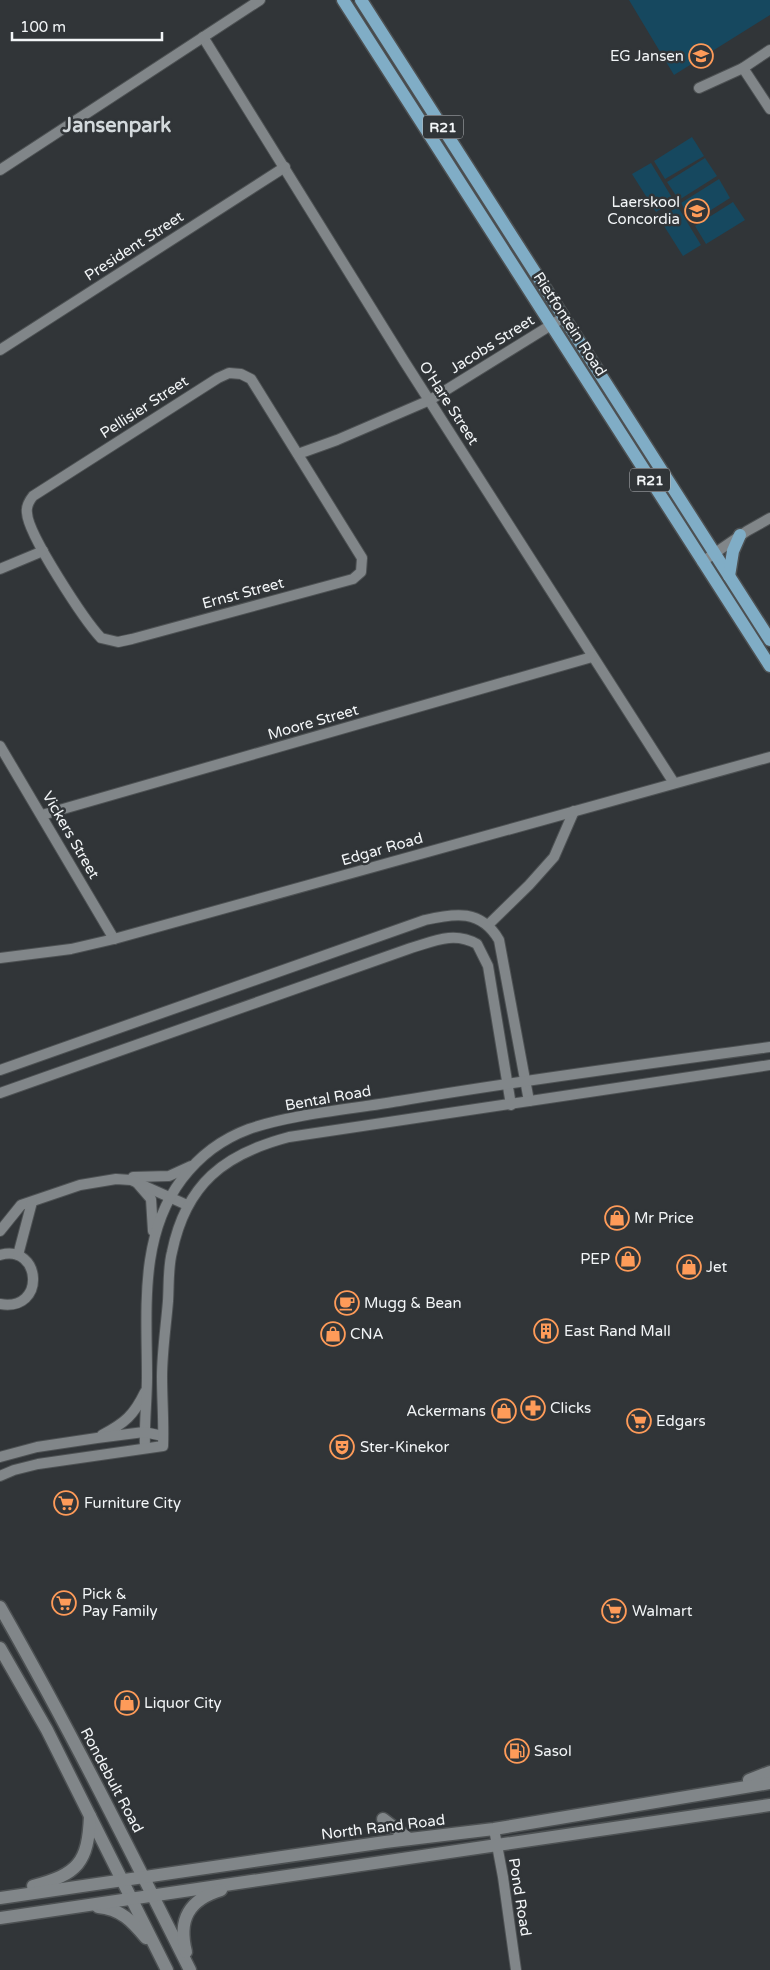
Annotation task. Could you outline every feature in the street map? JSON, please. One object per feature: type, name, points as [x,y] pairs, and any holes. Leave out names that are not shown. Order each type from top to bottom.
[{"type":"main road","name":"Rietfontein Road","points":[[343,0],[770,666]]},
{"type":"main road","name":"Rietfontein Road","points":[[361,0],[770,640]]},
{"type":"main road","points":[[395,83],[409,73]]},
{"type":"main road","points":[[588,383],[600,375]]},
{"type":"main road","points":[[729,576],[733,551],[740,535]]},
{"type":"main road","name":"Rondebult Road","points":[[0,1607],[39,1674],[144,1876],[190,1970]]},
{"type":"main road","points":[[0,1648],[42,1722],[90,1814],[167,1970]]},
{"type":"main road","points":[[704,1794],[760,1778],[770,1772]]},
{"type":"main road","name":"North Rand Road","points":[[0,1898],[144,1876],[494,1829],[770,1783]]},
{"type":"main road","points":[[0,1918],[770,1805]]},
{"type":"main road","points":[[0,1898],[53,1880],[76,1868],[86,1849],[90,1814]]},
{"type":"main road","points":[[383,1819],[409,1839]]},
{"type":"main road","points":[[190,1970],[182,1937],[186,1917],[191,1907],[210,1893],[257,1880]]},
{"type":"main road","points":[[86,1906],[109,1908],[130,1919],[161,1958]]},
{"type":"street","points":[[0,170],[260,0]]},
{"type":"street","name":"O'Hare Street","points":[[203,38],[430,400],[674,783]]},
{"type":"street","points":[[699,88],[743,68],[770,50]]},
{"type":"street","points":[[743,68],[770,109]]},
{"type":"street","name":"President Street","points":[[0,350],[285,167]]},
{"type":"street","name":"Jacobs Street","points":[[298,454],[430,400],[564,317]]},
{"type":"street","name":"Pellisier Street","points":[[43,551],[27,517],[28,504],[33,496],[223,375],[235,373],[251,379],[298,454]]},
{"type":"street","name":"Ernst Street","points":[[43,551],[94,631],[101,638],[118,642],[352,579],[362,568],[362,558],[298,454]]},
{"type":"street","points":[[702,562],[740,535],[770,518]]},
{"type":"street","points":[[0,569],[43,551]]},
{"type":"street","name":"Moore Street","points":[[42,815],[592,656]]},
{"type":"street","name":"Vickers Street","points":[[0,746],[114,939]]},
{"type":"street","name":"Edgar Road","points":[[0,958],[71,949],[114,939],[770,757]]},
{"type":"street","points":[[488,925],[529,885],[554,857],[574,811]]},
{"type":"street","points":[[0,1070],[425,920],[446,915],[461,915],[472,916],[488,925],[499,940],[503,952],[529,1101]]},
{"type":"street","points":[[0,1093],[392,954],[446,937],[458,937],[477,944],[488,966],[511,1105]]},
{"type":"street","name":"Bental Road","points":[[145,1448],[147,1293],[152,1240],[171,1197],[194,1165],[217,1144],[265,1124],[526,1080],[770,1047]]},
{"type":"street","points":[[163,1441],[162,1376],[171,1254],[177,1231],[197,1189],[224,1164],[241,1153],[267,1143],[289,1138],[770,1065]]},
{"type":"street","points":[[0,1231],[21,1205],[80,1185],[168,1176],[194,1165]]},
{"type":"street","points":[[129,1179],[188,1205]]},
{"type":"street","points":[[129,1179],[151,1199],[152,1240]]},
{"type":"street","points":[[18,1255],[32,1202]]},
{"type":"street","points":[[0,1255],[18,1255],[30,1265],[33,1273],[32,1288],[28,1295],[15,1304],[0,1304]]},
{"type":"street","points":[[97,1438],[124,1423],[140,1403],[147,1386]]},
{"type":"street","points":[[0,1457],[37,1447],[144,1432],[163,1441]]},
{"type":"street","points":[[0,1476],[14,1470],[38,1464],[145,1448],[163,1441]]},
{"type":"street","name":"Pond Road","points":[[494,1829],[516,1970]]},
{"type":"shaded area","name":"EG Jansen","points":[[629,0],[770,0],[770,15],[674,75]]},
{"type":"shaded area","points":[[692,137],[704,156],[665,179],[654,161]]},
{"type":"shaded area","points":[[705,158],[717,176],[679,200],[667,182]]},
{"type":"shaded area","points":[[651,163],[674,201],[656,212],[632,174]]},
{"type":"shaded area","points":[[719,179],[730,198],[692,222],[681,203]]},
{"type":"shaded area","points":[[733,202],[745,220],[706,244],[695,226]]},
{"type":"shaded area","points":[[678,207],[701,245],[683,256],[659,218]]},
{"type":"place","name":"EG Jansen","points":[[701,56]]},
{"type":"place","name":"Laerskool Concordia","points":[[697,211]]},
{"type":"place","name":"Mr Price","points":[[617,1218]]},
{"type":"place","name":"PEP","points":[[628,1259]]},
{"type":"place","name":"Jet","points":[[689,1267]]},
{"type":"place","name":"Mugg & Bean","points":[[347,1303]]},
{"type":"place","name":"East Rand Mall","points":[[546,1331]]},
{"type":"place","name":"CNA","points":[[333,1334]]},
{"type":"place","name":"Clicks","points":[[533,1408]]},
{"type":"place","name":"Ackermans","points":[[504,1411]]},
{"type":"place","name":"Edgars","points":[[639,1421]]},
{"type":"place","name":"Ster-Kinekor","points":[[342,1447]]},
{"type":"place","name":"Furniture City","points":[[66,1503]]},
{"type":"place","name":"Pick & Pay Family","points":[[64,1603]]},
{"type":"place","name":"Walmart","points":[[614,1611]]},
{"type":"place","name":"Liquor City","points":[[127,1703]]},
{"type":"place","name":"Sasol","points":[[517,1751]]},
{"type":"district","name":"Jansenpark","points":[[117,125]]}]
